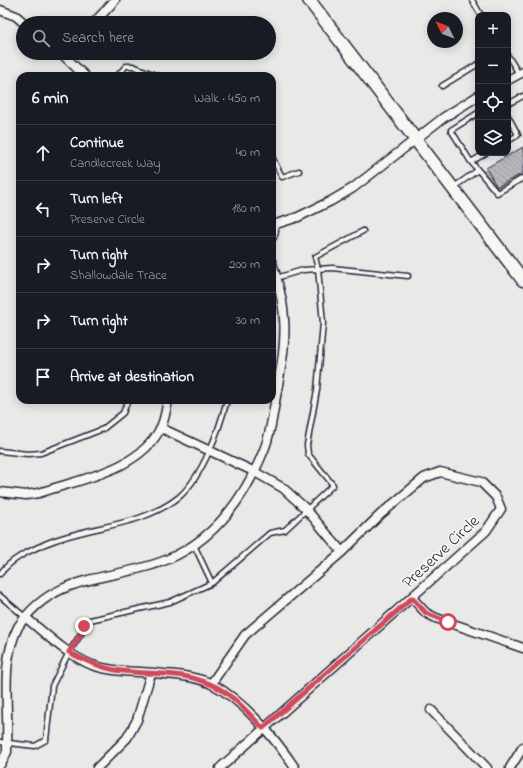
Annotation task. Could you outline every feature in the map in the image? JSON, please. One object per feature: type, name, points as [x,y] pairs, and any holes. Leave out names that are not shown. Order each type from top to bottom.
[{"type":"main road","points":[[309,0],[523,280]]},
{"type":"street","points":[[100,16],[115,0]]},
{"type":"street","points":[[0,10],[16,16]]},
{"type":"street","points":[[68,60],[81,72]]},
{"type":"street","points":[[511,78],[521,73]]},
{"type":"street","points":[[276,223],[298,217],[331,202],[353,188],[415,139],[475,98]]},
{"type":"street","points":[[276,278],[284,320],[282,364],[276,397]]},
{"type":"street","points":[[0,492],[26,495],[39,493],[111,469],[138,455],[151,442],[161,428],[167,404]]},
{"type":"street","points":[[0,765],[7,752],[4,743],[4,666],[11,641],[25,618],[35,606],[46,597],[69,585],[148,566],[173,557],[194,545],[224,519],[237,503],[264,449],[270,430],[275,404]]},
{"type":"street","points":[[161,428],[253,471],[283,488],[306,509],[342,552]]},
{"type":"street","name":"Preserve Circle","points":[[211,684],[245,635],[342,552],[381,514],[424,478],[440,472],[481,482],[496,497],[502,509],[486,531],[412,598],[263,728],[220,768]]},
{"type":"street","points":[[412,598],[426,613],[436,618],[523,648]]},
{"type":"street","points":[[25,618],[69,652],[92,665],[123,671],[193,677],[211,684],[234,698],[283,750],[295,768]]},
{"type":"street","points":[[97,768],[127,738],[137,720],[151,673]]},
{"type":"street","points":[[431,710],[486,768]]},
{"type":"street","points":[[510,768],[523,747]]},
{"type":"lane","points":[[472,0],[479,12]]},
{"type":"lane","points":[[511,60],[521,73]]},
{"type":"lane","points":[[121,72],[126,66],[133,66],[148,72]]},
{"type":"lane","points":[[442,86],[475,66]]},
{"type":"lane","points":[[511,102],[523,96]]},
{"type":"lane","points":[[475,115],[451,130],[471,162],[497,193],[523,178]]},
{"type":"lane","points":[[511,122],[518,135],[511,139]]},
{"type":"lane","points":[[471,162],[481,156]]},
{"type":"lane","points":[[276,168],[282,177],[299,171]]},
{"type":"lane","points":[[452,188],[478,170]]},
{"type":"lane","points":[[4,743],[35,746],[46,740],[52,686],[69,652],[81,634],[84,626],[90,620],[170,602],[212,583],[270,533],[285,530],[333,485],[308,454],[307,445],[317,390],[323,323],[318,269],[315,259],[317,254],[363,231]]},
{"type":"lane","points":[[276,278],[302,270],[332,268],[408,276]]},
{"type":"lane","points":[[0,451],[28,454],[41,453],[103,429],[123,413],[126,404]]},
{"type":"lane","points":[[0,574],[6,565],[33,549],[56,539],[138,518],[161,509],[179,497],[191,483],[210,450],[219,429],[226,404]]},
{"type":"lane","points":[[194,545],[212,583]]},
{"type":"lane","points":[[0,596],[25,618]]},
{"type":"building","points":[[523,147],[523,173],[497,187],[486,168],[507,156],[511,156],[511,154]]},
{"type":"route","points":[[84,626],[77,643],[69,652],[92,665],[123,671],[163,673],[193,677],[211,684],[234,698],[263,728],[412,598],[426,613],[448,622]]}]
